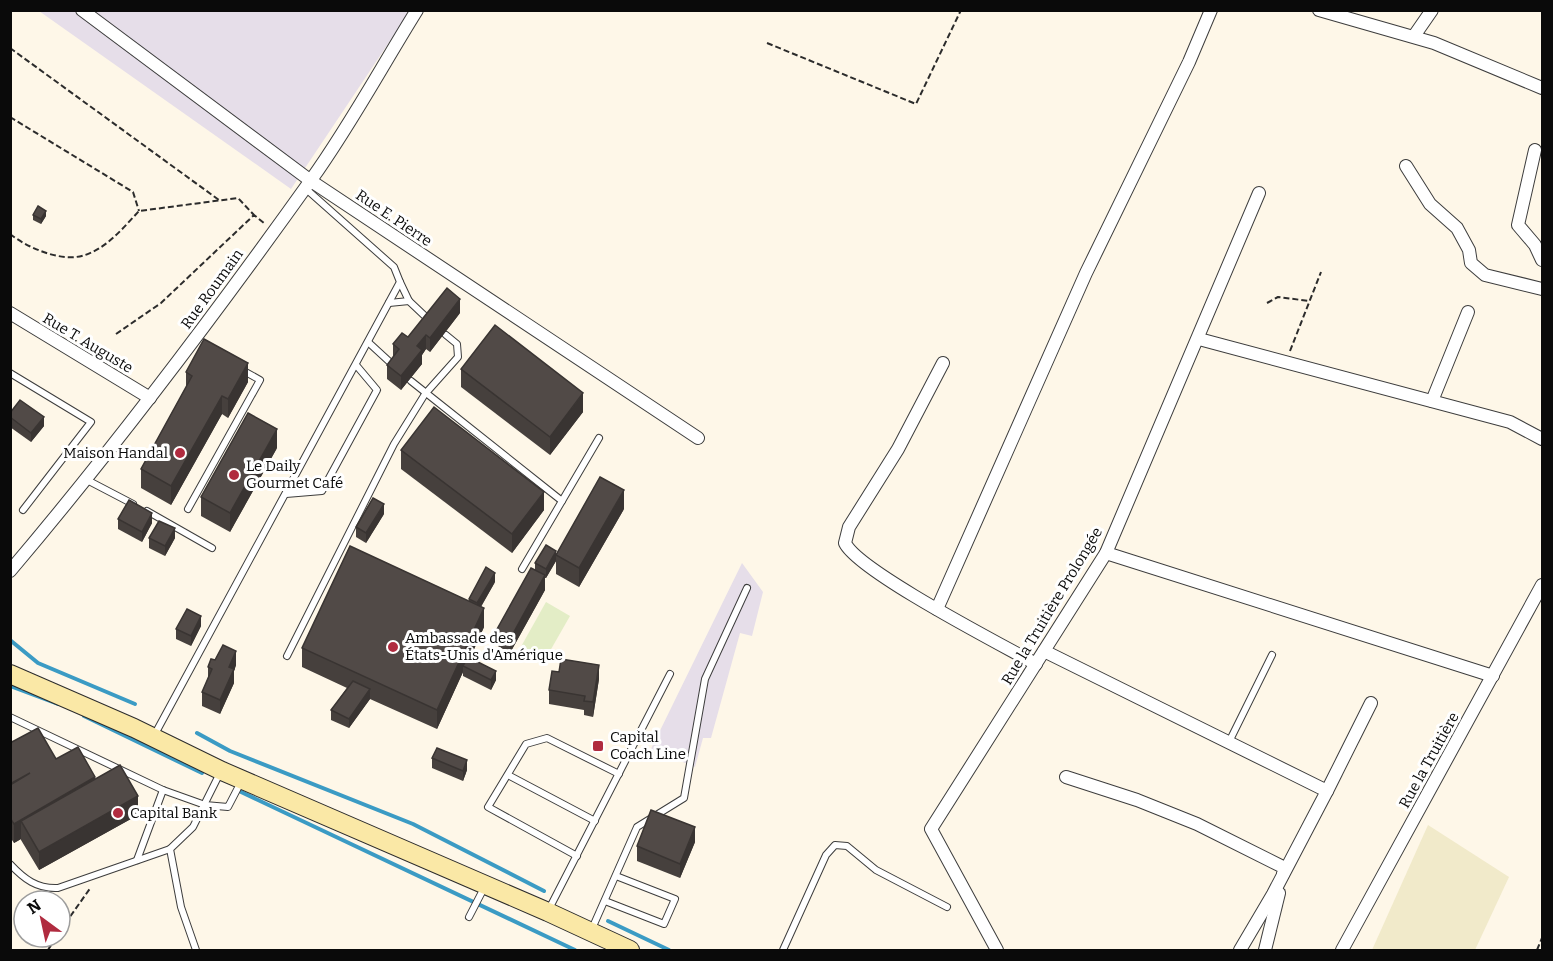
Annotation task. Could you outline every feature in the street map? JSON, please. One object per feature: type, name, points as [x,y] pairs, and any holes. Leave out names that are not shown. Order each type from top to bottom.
[{"type":"main road","points":[[10,674],[153,737],[222,771],[243,778],[548,912],[630,951]]},
{"type":"street","name":"Rue E. Pierre","points":[[82,10],[308,184],[698,438]]},
{"type":"street","name":"Rue Roumain","points":[[10,571],[87,480],[195,344],[308,184],[417,10]]},
{"type":"street","points":[[937,609],[1086,273],[1189,63],[1211,10]]},
{"type":"street","points":[[1319,10],[1414,36],[1542,88]]},
{"type":"street","points":[[1414,36],[1432,10]]},
{"type":"street","points":[[1535,150],[1518,225],[1535,245],[1542,260]]},
{"type":"street","points":[[1406,166],[1430,204],[1457,228],[1469,249],[1471,263],[1485,275],[1542,289]]},
{"type":"street","name":"Rue la Truitière Prolongée","points":[[997,951],[931,829],[1106,553],[1199,339],[1259,193]]},
{"type":"street","points":[[1432,401],[1468,312]]},
{"type":"street","name":"Rue T. Auguste","points":[[10,314],[150,399]]},
{"type":"street","points":[[1199,339],[1510,422],[1542,439]]},
{"type":"street","points":[[943,363],[898,449],[846,536],[845,543],[855,557],[937,609],[1036,664]]},
{"type":"street","points":[[1106,553],[1493,676]]},
{"type":"street","name":"Rue la Truitière","points":[[1342,951],[1542,585]]},
{"type":"street","points":[[1044,651],[1327,791]]},
{"type":"street","points":[[1240,951],[1274,894],[1285,868],[1371,703]]},
{"type":"street","points":[[1066,777],[1197,824],[1285,868]]},
{"type":"street","points":[[1265,951],[1285,868]]},
{"type":"lane","points":[[308,184],[394,267],[409,301],[429,319]]},
{"type":"lane","points":[[153,737],[400,282]]},
{"type":"lane","points":[[389,303],[409,301]]},
{"type":"lane","points":[[287,656],[393,444],[425,394],[458,357],[457,344],[446,335]]},
{"type":"lane","points":[[368,342],[393,365]]},
{"type":"lane","points":[[188,509],[260,380],[230,363]]},
{"type":"lane","points":[[286,494],[322,491],[377,390],[356,365]]},
{"type":"lane","points":[[10,373],[91,422],[23,510]]},
{"type":"lane","points":[[411,381],[562,501]]},
{"type":"lane","points":[[522,569],[598,438]]},
{"type":"lane","points":[[87,480],[212,548]]},
{"type":"lane","points":[[590,933],[637,826],[684,798],[705,679],[747,588]]},
{"type":"lane","points":[[1228,742],[1272,656]]},
{"type":"lane","points":[[548,912],[670,674]]},
{"type":"lane","points":[[10,717],[163,790],[205,805],[228,807],[243,778]]},
{"type":"lane","points":[[577,856],[488,807],[526,744],[547,738],[619,774]]},
{"type":"lane","points":[[10,864],[22,877],[48,889],[58,888],[170,849],[193,827],[222,771]]},
{"type":"lane","points":[[507,776],[595,821]]},
{"type":"lane","points":[[137,860],[163,790]]},
{"type":"lane","points":[[783,951],[826,855],[835,845],[847,846],[890,878],[947,907]]},
{"type":"lane","points":[[170,849],[180,907],[196,951]]},
{"type":"lane","points":[[605,901],[664,924],[675,899],[616,876]]},
{"type":"lane","points":[[469,917],[485,884]]},
{"type":"path","points":[[767,43],[916,104],[961,10]]},
{"type":"path","points":[[10,48],[219,200]]},
{"type":"path","points":[[10,117],[133,192],[139,211]]},
{"type":"path","points":[[10,234],[47,254],[84,256],[115,237],[139,211],[238,198],[254,215],[274,230]]},
{"type":"path","points":[[116,334],[161,303],[254,215]]},
{"type":"path","points":[[1286,362],[1321,272]]},
{"type":"path","points":[[1267,303],[1278,297],[1310,302]]},
{"type":"path","points":[[72,912],[104,872]]},
{"type":"path","points":[[1537,951],[1542,938]]},
{"type":"shaded area","points":[[39,11],[410,11],[291,189]]},
{"type":"shaded area","points":[[742,563],[763,592],[752,636],[740,633],[711,738],[703,738],[695,767],[651,749]]},
{"type":"shaded area","points":[[1428,825],[1509,877],[1475,950],[1372,950]]},
{"type":"green space","points":[[546,602],[570,616],[542,665],[518,652]]},
{"type":"building","points":[[38,206],[46,211],[41,219],[33,215]]},
{"type":"building","points":[[447,288],[460,299],[430,338],[426,335],[417,346],[422,350],[401,376],[387,365],[399,349],[393,344],[402,333],[408,337]]},
{"type":"building","points":[[495,325],[583,393],[550,437],[461,369]]},
{"type":"building","name":"Maison Handal","points":[[204,339],[248,363],[228,399],[222,396],[171,486],[141,469],[192,376],[186,372]]},
{"type":"building","points":[[20,400],[44,417],[31,433],[10,417],[10,413]]},
{"type":"building","points":[[434,407],[544,492],[512,534],[401,450]]},
{"type":"building","points":[[248,413],[277,429],[230,513],[201,497]]},
{"type":"building","points":[[600,477],[624,490],[579,568],[556,555]]},
{"type":"building","points":[[373,498],[384,504],[366,533],[356,527]]},
{"type":"building","points":[[129,500],[152,513],[142,532],[118,519]]},
{"type":"building","points":[[159,521],[175,528],[165,546],[149,538]]},
{"type":"building","points":[[546,545],[556,551],[546,569],[535,563]]},
{"type":"building","name":"Ambassade des États-Unis d'Amérique","points":[[350,546],[484,608],[437,710],[302,648]]},
{"type":"building","points":[[486,567],[495,573],[477,603],[469,599]]},
{"type":"building","points":[[531,568],[545,575],[510,639],[496,631]]},
{"type":"building","points":[[187,609],[201,616],[191,636],[176,629]]},
{"type":"building","points":[[223,645],[236,651],[229,667],[234,669],[220,700],[202,692],[212,669],[208,667],[211,659],[215,660]]},
{"type":"building","points":[[468,657],[496,671],[491,680],[463,666]]},
{"type":"building","points":[[561,659],[599,665],[593,702],[584,701],[585,696],[549,690],[552,671],[559,672]]},
{"type":"building","points":[[353,681],[370,689],[349,719],[331,710]]},
{"type":"building","points":[[38,728],[56,759],[78,747],[95,777],[14,824],[10,818],[10,785],[30,773],[10,784],[10,743]]},
{"type":"building","points":[[437,748],[467,760],[463,771],[432,758]]},
{"type":"building","points":[[120,765],[138,796],[39,852],[21,821]]},
{"type":"building","points":[[651,810],[695,827],[680,864],[637,846]]},
{"type":"waterway","points":[[10,640],[38,663],[135,704]]},
{"type":"waterway","points":[[10,686],[58,704]]},
{"type":"waterway","points":[[84,716],[202,773]]},
{"type":"waterway","points":[[197,733],[230,751],[413,824],[544,891]]},
{"type":"waterway","points":[[239,791],[575,950]]},
{"type":"waterway","points":[[608,921],[669,950]]},
{"type":"place","name":"Maison Handal","points":[[180,453]]},
{"type":"place","name":"Le Daily Gourmet Café","points":[[234,475]]},
{"type":"place","name":"Ambassade des États-Unis d'Amérique","points":[[393,647]]},
{"type":"place","name":"Capital Coach Line","points":[[598,746]]},
{"type":"place","name":"Capital Bank","points":[[118,813]]}]
